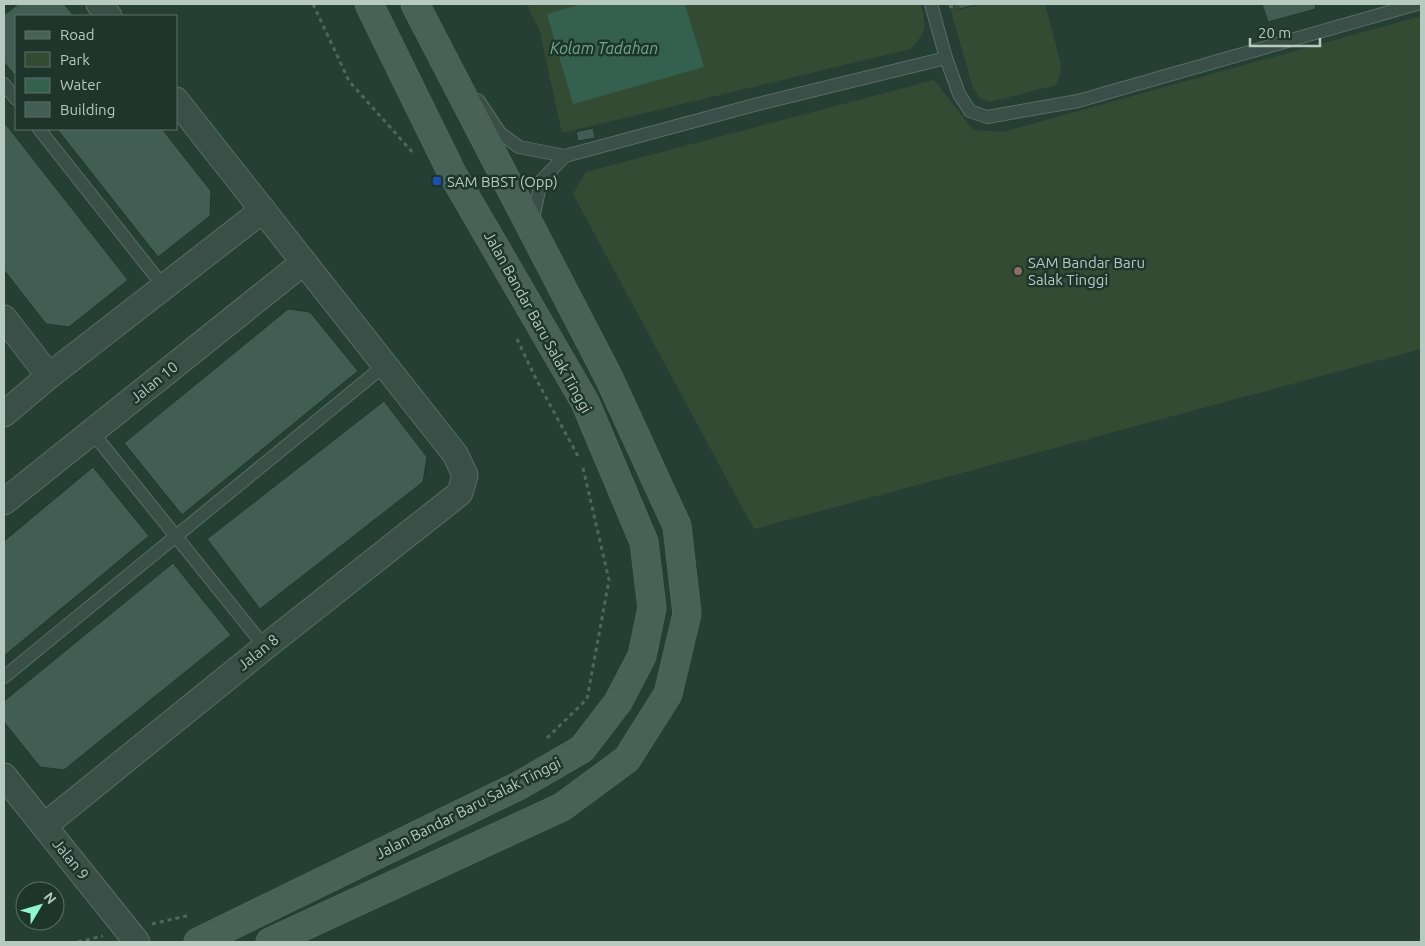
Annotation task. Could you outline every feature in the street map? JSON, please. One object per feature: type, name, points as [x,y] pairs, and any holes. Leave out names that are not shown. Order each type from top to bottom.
[{"type":"main road","name":"Jalan Bandar Baru Salak Tinggi","points":[[198,942],[520,785],[582,748],[618,702],[642,656],[652,608],[644,542],[585,402],[452,173],[368,4]]},
{"type":"main road","points":[[270,942],[562,807],[627,758],[668,694],[687,614],[677,526],[609,378],[415,4]]},
{"type":"street","points":[[100,4],[108,15]]},
{"type":"street","points":[[178,103],[385,365]]},
{"type":"street","points":[[4,414],[49,376],[263,210]]},
{"type":"street","name":"Jalan 10","points":[[4,502],[304,262]]},
{"type":"street","points":[[4,318],[49,376]]},
{"type":"street","name":"Jalan 8","points":[[44,826],[264,646],[460,493],[465,474],[455,454],[385,365]]},
{"type":"street","name":"Jalan 9","points":[[4,776],[137,942]]},
{"type":"lane","points":[[415,4],[500,133],[519,147],[565,156],[758,104],[946,58]]},
{"type":"lane","points":[[930,4],[958,94],[970,111],[987,117],[1078,100],[1417,4]]},
{"type":"lane","points":[[4,84],[15,99]]},
{"type":"lane","points":[[40,130],[164,287]]},
{"type":"lane","points":[[531,228],[541,181],[565,156]]},
{"type":"lane","points":[[4,677],[385,365]]},
{"type":"lane","points":[[92,432],[264,646]]},
{"type":"path","points":[[78,942],[86,940]]},
{"type":"green space","points":[[526,4],[920,4],[924,19],[924,29],[920,38],[910,49],[562,133],[539,28]]},
{"type":"green space","points":[[949,4],[1045,4],[1061,65],[1056,85],[990,102],[980,98],[973,88]]},
{"type":"green space","name":"SAM Bandar Baru Salak Tinggi","points":[[1421,16],[1421,349],[754,529],[573,194],[586,172],[934,80],[973,130],[1003,132]]},
{"type":"water","name":"Kolam Tadahan","points":[[582,4],[685,4],[704,67],[573,104],[547,14]]},
{"type":"building","points":[[18,4],[64,4],[73,15],[15,15],[15,76],[4,62],[4,15]]},
{"type":"building","points":[[958,4],[980,4],[959,9]]},
{"type":"building","points":[[1262,4],[1315,4],[1316,9],[1268,22]]},
{"type":"building","points":[[4,122],[128,280],[69,327],[46,324],[4,270]]},
{"type":"building","points":[[593,128],[595,138],[578,141],[576,132]]},
{"type":"building","points":[[58,130],[163,130],[211,191],[210,216],[158,257]]},
{"type":"building","points":[[288,309],[310,312],[358,371],[182,515],[124,443]]},
{"type":"building","points":[[384,401],[427,457],[423,482],[260,609],[207,539]]},
{"type":"building","points":[[93,467],[149,536],[4,656],[4,541]]},
{"type":"building","points":[[173,563],[231,635],[64,770],[40,767],[4,722],[4,701]]},
{"type":"place","name":"SAM BBST (Opp)","points":[[437,181]]},
{"type":"place","name":"SAM Bandar Baru Salak Tinggi","points":[[1018,271]]}]
